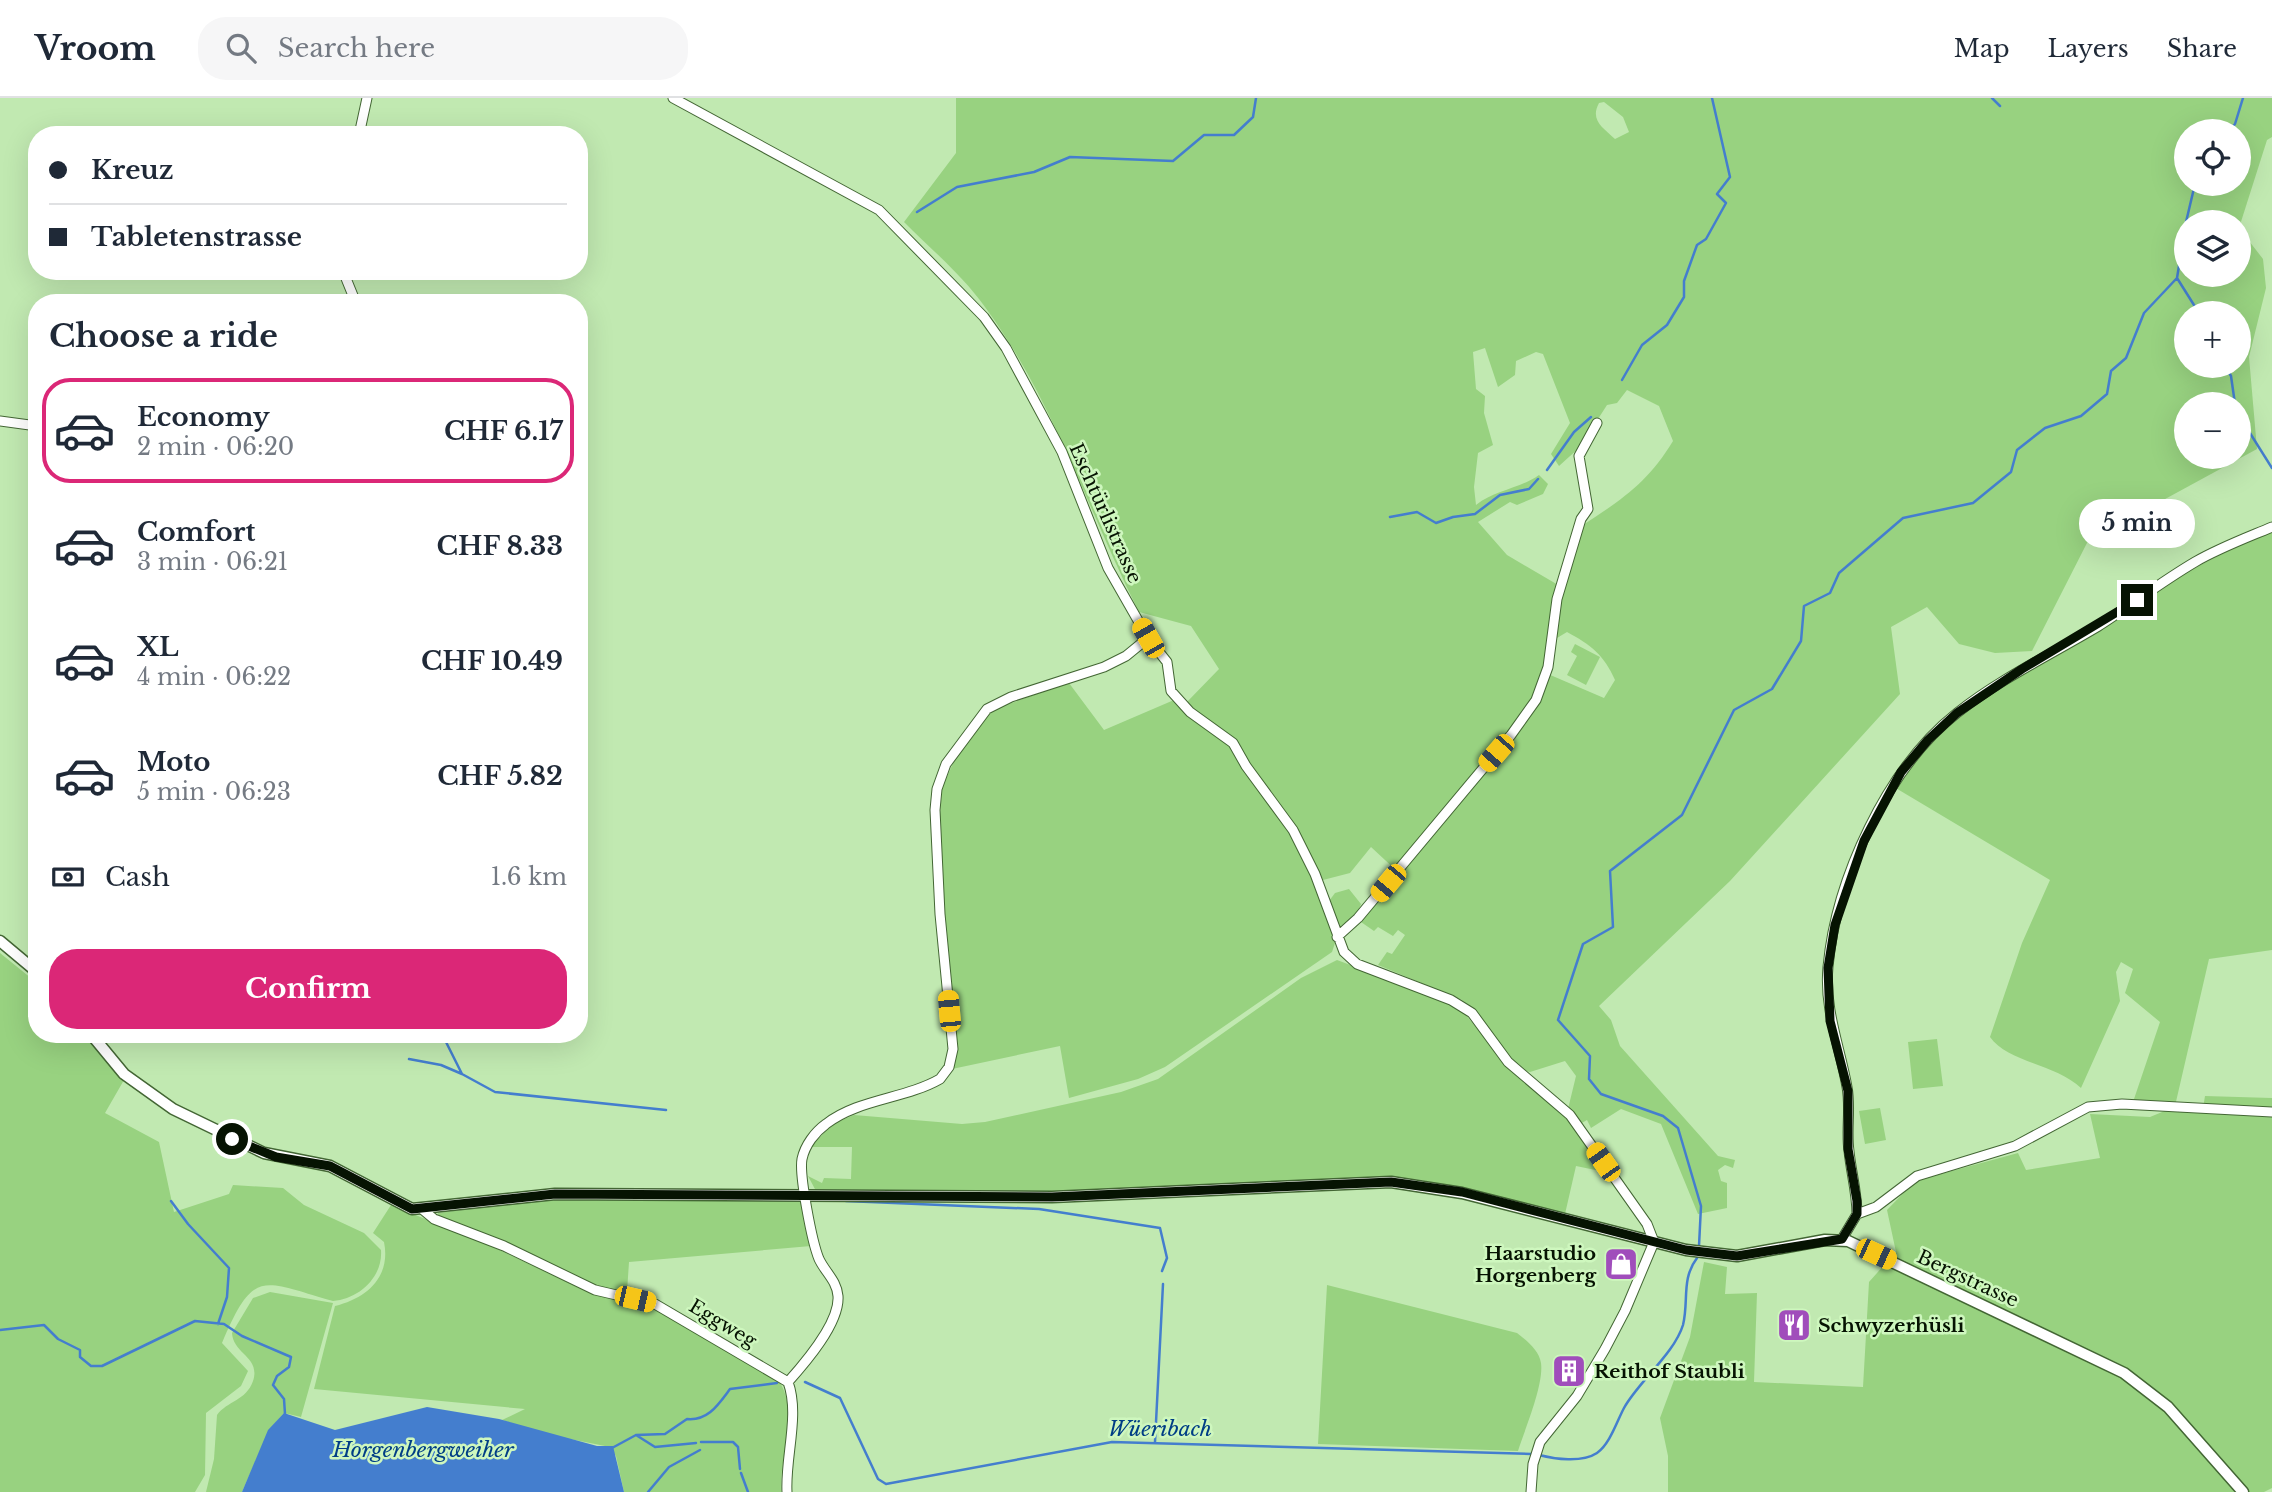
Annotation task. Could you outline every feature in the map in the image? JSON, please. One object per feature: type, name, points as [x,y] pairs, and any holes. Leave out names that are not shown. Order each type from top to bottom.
[{"type":"street","points":[[361,126],[367,98]]},
{"type":"street","name":"Eschtürlistrasse","points":[[673,98],[879,211],[985,317],[1006,348],[1062,452],[1108,568],[1148,638],[1167,662],[1171,691],[1190,712],[1233,743],[1246,766],[1293,830],[1315,874],[1344,952],[1357,964],[1451,1000],[1472,1013],[1508,1062],[1570,1115],[1647,1224],[1654,1242]]},
{"type":"street","points":[[0,421],[28,425]]},
{"type":"street","points":[[1337,937],[1373,901],[1511,735],[1536,700],[1548,667],[1557,599],[1581,519],[1588,509],[1579,456],[1597,423]]},
{"type":"street","points":[[1857,1214],[1848,1149],[1848,1091],[1830,1021],[1828,968],[1835,925],[1850,876],[1895,782],[1928,740],[1957,713],[2022,669],[2098,626],[2196,562],[2272,527]]},
{"type":"street","points":[[787,1492],[786,1464],[792,1401],[788,1382],[820,1342],[837,1309],[838,1296],[834,1281],[816,1250],[802,1162],[808,1144],[824,1125],[851,1111],[940,1079],[951,1061],[953,1049],[940,914],[935,810],[937,789],[946,764],[987,709],[1011,697],[1104,667],[1126,656],[1148,638]]},
{"type":"street","points":[[0,941],[28,964]]},
{"type":"street","points":[[98,1043],[132,1081],[181,1114],[264,1153],[330,1166],[398,1203],[422,1209],[555,1194],[1052,1197],[1391,1182],[1462,1192],[1686,1250],[1737,1256],[1842,1239],[1857,1214],[1876,1207],[1917,1176],[2015,1146],[2088,1107],[2122,1104],[2248,1113],[2272,1112]]},
{"type":"street","name":"Eggweg","points":[[422,1209],[434,1219],[504,1246],[595,1290],[655,1304],[788,1382]]},
{"type":"street","name":"Bergstrasse","points":[[1842,1239],[2124,1373],[2168,1407],[2243,1492]]},
{"type":"street","points":[[1531,1492],[1533,1464],[1540,1442],[1577,1395],[1605,1349],[1654,1242]]},
{"type":"green space","points":[[956,98],[2272,98],[2272,137],[2267,140],[2251,190],[2251,119],[2174,119],[2174,196],[2249,196],[2245,210],[2174,210],[2174,287],[2251,287],[2251,244],[2263,259],[2266,288],[2251,349],[2251,301],[2174,301],[2174,378],[2251,378],[2257,449],[2251,452],[2251,392],[2174,392],[2174,469],[2220,469],[2088,541],[2032,651],[1995,653],[1959,644],[1927,607],[1891,627],[1900,694],[1730,881],[1599,1006],[1611,1020],[1620,1046],[1718,1156],[1735,1160],[1733,1168],[1725,1165],[1718,1170],[1721,1181],[1727,1183],[1727,1208],[1698,1214],[1661,1124],[1621,1109],[1591,1128],[1587,1120],[1580,1124],[1568,1109],[1576,1076],[1565,1061],[1530,1072],[1522,1070],[1499,1047],[1462,1000],[1378,965],[1387,952],[1392,954],[1405,935],[1398,930],[1393,936],[1378,927],[1374,931],[1361,922],[1399,873],[1371,847],[1350,873],[1323,880],[1308,850],[1235,741],[1186,703],[1219,669],[1191,626],[1139,612],[1050,417],[1009,342],[967,284],[904,222],[956,153]],"holes":[[[1604,102],[1623,117],[1629,132],[1615,139],[1599,123],[1597,109],[1599,103]],[[1485,348],[1498,387],[1515,375],[1516,361],[1536,352],[1543,354],[1570,423],[1551,454],[1559,466],[1580,447],[1607,405],[1617,403],[1627,390],[1659,406],[1673,441],[1654,468],[1634,489],[1583,525],[1565,589],[1507,555],[1478,522],[1510,502],[1517,505],[1543,494],[1548,484],[1539,475],[1476,505],[1474,487],[1478,453],[1493,445],[1484,413],[1485,396],[1476,389],[1473,352]],[[1567,632],[1583,641],[1606,664],[1615,680],[1604,698],[1548,674],[1557,638]]]},
{"type":"green space","points":[[2272,530],[2272,950],[2209,959],[2175,1106],[2133,1102],[2160,1022],[2125,993],[2133,969],[2121,962],[2116,972],[2120,1001],[2081,1088],[2059,1073],[2008,1052],[1990,1037],[2022,943],[2050,880],[1894,787],[1936,739],[1983,699],[2008,682],[2179,577]]},
{"type":"green space","points":[[1575,644],[1600,657],[1586,685],[1567,675],[1577,656],[1571,652]]},
{"type":"green space","points":[[1069,683],[1104,730],[1174,700],[1228,744],[1291,833],[1316,883],[1335,943],[1332,952],[1165,1067],[1138,1079],[1069,1098],[1060,1046],[952,1069],[956,1054],[941,922],[939,830],[942,788],[958,752],[994,709]]},
{"type":"green space","points":[[1349,889],[1361,904],[1357,914],[1340,927],[1329,901],[1335,893]]},
{"type":"green space","points":[[0,953],[28,976],[28,1043],[92,1043],[124,1080],[105,1113],[159,1142],[174,1212],[229,1194],[233,1185],[283,1188],[304,1205],[364,1233],[381,1250],[381,1260],[368,1285],[343,1299],[333,1301],[275,1285],[252,1291],[243,1302],[222,1343],[248,1371],[241,1386],[206,1413],[205,1475],[195,1492],[0,1492]]},
{"type":"green space","points":[[1337,960],[1447,1001],[1465,1014],[1508,1066],[1558,1107],[1605,1172],[1576,1166],[1565,1214],[1422,1180],[1368,1177],[1080,1192],[816,1191],[808,1176],[822,1183],[824,1178],[851,1179],[852,1147],[811,1147],[832,1124],[854,1115],[962,1124],[985,1122],[1121,1092],[1158,1079],[1301,978]]},
{"type":"green space","points":[[1937,1039],[1943,1086],[1913,1089],[1908,1042]]},
{"type":"green space","points":[[2205,1096],[2272,1098],[2272,1110],[2203,1108]]},
{"type":"green space","points":[[1880,1108],[1886,1140],[1865,1144],[1859,1111]]},
{"type":"green space","points":[[2167,1110],[2272,1114],[2272,1488],[2264,1492],[2249,1492],[2177,1412],[2128,1369],[1892,1256],[1896,1252],[1887,1210],[1915,1181],[2018,1153],[2026,1170],[2100,1158],[2090,1114],[2150,1117]]},
{"type":"green space","points":[[545,1199],[801,1200],[811,1246],[629,1262],[627,1292],[594,1286],[530,1253],[439,1217],[438,1213]]},
{"type":"green space","points":[[391,1205],[487,1244],[592,1294],[653,1308],[776,1378],[787,1402],[788,1417],[781,1492],[624,1492],[616,1456],[610,1447],[545,1434],[502,1420],[525,1409],[314,1389],[335,1306],[367,1291],[380,1275],[384,1265],[384,1242],[373,1233]]},
{"type":"green space","points":[[1704,1262],[1727,1267],[1725,1294],[1757,1293],[1754,1382],[1863,1387],[1869,1282],[1885,1264],[2120,1376],[2172,1418],[2236,1492],[1668,1492],[1668,1456],[1660,1418],[1690,1337]]},
{"type":"green space","points":[[1327,1285],[1517,1333],[1524,1339],[1538,1354],[1541,1372],[1537,1395],[1518,1451],[1318,1444]]},
{"type":"green space","points":[[270,1292],[333,1303],[301,1417],[284,1413],[269,1430],[242,1492],[206,1492],[214,1459],[217,1415],[246,1393],[253,1381],[253,1366],[237,1346],[232,1333],[253,1298]]},
{"type":"water","name":"Horgenbergweiher","points":[[427,1407],[499,1419],[597,1446],[613,1446],[624,1492],[242,1492],[268,1430],[284,1413],[335,1430]]},
{"type":"waterway","points":[[917,212],[957,187],[1034,172],[1070,157],[1173,161],[1204,135],[1234,135],[1253,117],[1256,98]]},
{"type":"waterway","points":[[1622,380],[1642,345],[1667,325],[1684,297],[1684,281],[1697,245],[1706,239],[1726,203],[1717,194],[1730,177],[1712,98]]},
{"type":"waterway","points":[[1992,98],[2000,106]]},
{"type":"waterway","name":"Wüeribach","points":[[2237,119],[2243,98]]},
{"type":"waterway","name":"Wüeribach","points":[[2189,210],[2192,196]]},
{"type":"waterway","name":"Wüeribach","points":[[1699,1246],[1701,1206],[1678,1128],[1663,1116],[1601,1094],[1589,1079],[1590,1056],[1558,1020],[1583,944],[1613,927],[1610,871],[1682,815],[1734,710],[1772,689],[1801,641],[1804,606],[1830,593],[1839,573],[1903,518],[1973,503],[2011,472],[2017,450],[2045,428],[2081,416],[2107,394],[2111,371],[2126,358],[2144,313],[2174,281]]},
{"type":"waterway","name":"Wüeribach","points":[[2183,287],[2191,301]]},
{"type":"waterway","name":"Wüeribach","points":[[2231,378],[2233,392]]},
{"type":"waterway","points":[[1547,470],[1574,432],[1591,417]]},
{"type":"waterway","name":"Wüeribach","points":[[2251,435],[2272,468]]},
{"type":"waterway","points":[[1390,517],[1417,512],[1436,523],[1475,514],[1500,495],[1529,489],[1538,479]]},
{"type":"waterway","points":[[446,1043],[462,1074],[495,1092],[666,1110]]},
{"type":"waterway","points":[[409,1059],[441,1065],[462,1074]]},
{"type":"waterway","points":[[171,1201],[188,1224],[229,1268],[227,1297],[218,1324]]},
{"type":"waterway","points":[[846,1201],[1039,1209],[1160,1228],[1167,1258],[1162,1271]]},
{"type":"waterway","name":"Wüeribach","points":[[1539,1455],[1576,1459],[1591,1456],[1602,1449],[1630,1398],[1678,1336],[1685,1316],[1689,1274],[1697,1258]]},
{"type":"waterway","points":[[1155,1442],[1163,1284]]},
{"type":"waterway","points":[[0,1330],[44,1325],[58,1339],[80,1350],[80,1357],[91,1366],[102,1366],[195,1321],[224,1324],[242,1336],[291,1357],[289,1367],[277,1376],[273,1385],[284,1399],[285,1414]]},
{"type":"waterway","name":"Wüeribach","points":[[805,1382],[840,1398],[878,1479],[886,1484],[1112,1442],[1531,1454]]},
{"type":"waterway","name":"Wüeribach","points":[[636,1435],[665,1434],[687,1419],[707,1415],[730,1389],[777,1383]]},
{"type":"waterway","name":"Wüeribach","points":[[612,1448],[636,1435],[655,1447],[696,1443]]},
{"type":"waterway","name":"Wüeribach","points":[[701,1442],[733,1442],[738,1447],[740,1469]]},
{"type":"waterway","name":"Wüeribach","points":[[648,1492],[669,1467],[700,1450]]},
{"type":"waterway","points":[[741,1473],[748,1492]]},
{"type":"place","name":"Haarstudio Horgenberg","points":[[1621,1264]]},
{"type":"place","name":"Schwyzerhüsli","points":[[1794,1325]]},
{"type":"place","name":"Reithof Staubli","points":[[1569,1371]]},
{"type":"route","points":[[232,1139],[276,1157],[330,1166],[412,1209],[555,1194],[591,1193],[1052,1197],[1391,1182],[1462,1192],[1686,1250],[1720,1255],[1763,1253],[1842,1239],[1850,1221],[1857,1214],[1857,1201],[1848,1149],[1848,1091],[1839,1044],[1830,1021],[1828,968],[1835,925],[1864,841],[1901,772],[1928,740],[1957,713],[2022,669],[2098,626],[2137,600]]}]
